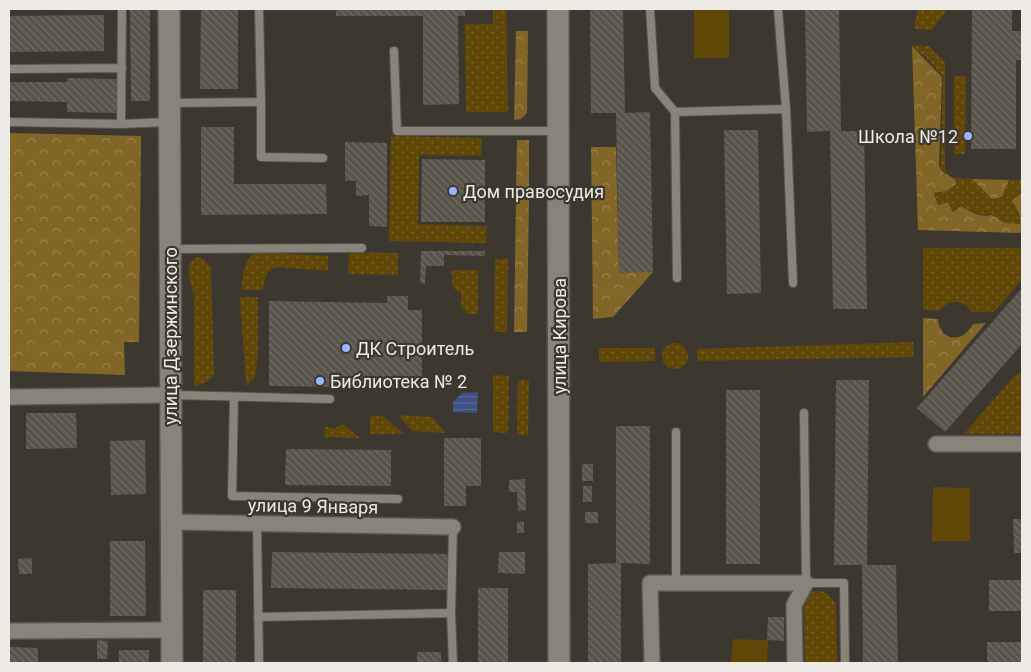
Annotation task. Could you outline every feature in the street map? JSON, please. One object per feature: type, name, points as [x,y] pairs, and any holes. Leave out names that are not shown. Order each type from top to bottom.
[{"type":"main road","name":"улица Дзержинского","points":[[169,9],[172,663]]},
{"type":"main road","name":"улица Кирова","points":[[558,9],[559,663]]},
{"type":"street","points":[[9,397],[171,395]]},
{"type":"street","points":[[936,444],[1022,444]]},
{"type":"street","name":"улица 9 Января","points":[[171,522],[454,527]]},
{"type":"street","points":[[652,663],[650,583],[806,583],[794,605],[795,663]]},
{"type":"street","points":[[9,631],[172,630]]},
{"type":"lane","points":[[121,124],[122,9]]},
{"type":"lane","points":[[260,9],[261,157],[323,158]]},
{"type":"lane","points":[[650,9],[655,88],[675,112],[677,278]]},
{"type":"lane","points":[[778,9],[786,109],[793,284]]},
{"type":"lane","points":[[394,51],[397,131],[558,131]]},
{"type":"lane","points":[[9,68],[122,68]]},
{"type":"lane","points":[[9,122],[121,124],[170,113],[262,102]]},
{"type":"lane","points":[[675,112],[786,109]]},
{"type":"lane","points":[[170,249],[362,248]]},
{"type":"lane","points":[[171,395],[330,399]]},
{"type":"lane","points":[[234,397],[232,496],[398,499]]},
{"type":"lane","points":[[804,414],[806,583],[844,583],[845,663]]},
{"type":"lane","points":[[676,432],[676,583]]},
{"type":"lane","points":[[257,523],[259,663]]},
{"type":"lane","points":[[453,663],[451,613],[454,527]]},
{"type":"lane","points":[[258,617],[451,613]]},
{"type":"shaded area","points":[[493,9],[506,9],[508,112],[466,112],[465,24],[493,24]]},
{"type":"shaded area","points":[[694,9],[729,9],[729,58],[694,58]]},
{"type":"shaded area","points":[[918,9],[947,10],[932,30],[914,29]]},
{"type":"shaded area","points":[[913,45],[929,46],[945,62],[945,169],[949,176],[939,167],[941,163],[943,77]]},
{"type":"shaded area","points":[[954,76],[966,76],[965,154],[954,154]]},
{"type":"shaded area","points":[[391,136],[482,138],[481,156],[419,155],[418,224],[487,226],[486,243],[389,241]]},
{"type":"shaded area","points":[[955,178],[972,179],[992,199],[1002,198],[1009,180],[1020,180],[1021,194],[1012,199],[1020,224],[1005,223],[992,214],[972,212],[961,205],[953,211],[948,202],[938,204],[935,194],[944,192],[956,184]]},
{"type":"shaded area","points":[[923,248],[1022,248],[1022,280],[994,312],[972,312],[964,305],[956,302],[948,304],[939,311],[923,310]]},
{"type":"shaded area","points":[[257,252],[328,256],[328,271],[277,267],[268,273],[263,290],[241,290],[246,263]]},
{"type":"shaded area","points":[[349,252],[398,253],[398,275],[348,274]]},
{"type":"shaded area","points":[[199,257],[206,261],[211,268],[214,375],[208,381],[194,387],[194,295],[189,267],[194,259]]},
{"type":"shaded area","points":[[495,259],[508,259],[507,332],[494,332]]},
{"type":"shaded area","points":[[452,270],[478,270],[478,313],[469,314],[461,307],[461,293],[453,287]]},
{"type":"shaded area","points":[[240,297],[258,297],[258,353],[255,378],[246,386]]},
{"type":"shaded area","points":[[913,342],[914,357],[698,361],[697,349]]},
{"type":"shaded area","points":[[675,343],[684,347],[688,356],[684,365],[675,369],[666,365],[662,356],[666,347]]},
{"type":"shaded area","points":[[599,348],[655,348],[655,361],[599,362]]},
{"type":"shaded area","points":[[1022,371],[1022,434],[964,434],[1015,375]]},
{"type":"shaded area","points":[[493,375],[509,376],[508,433],[493,432]]},
{"type":"shaded area","points":[[518,380],[529,380],[528,435],[517,435]]},
{"type":"shaded area","points":[[398,415],[432,417],[446,433],[412,431]]},
{"type":"shaded area","points":[[370,416],[383,416],[404,434],[370,434]]},
{"type":"shaded area","points":[[343,424],[360,438],[324,437],[325,427],[336,428]]},
{"type":"shaded area","points":[[933,487],[970,488],[970,541],[932,541]]},
{"type":"shaded area","points":[[814,591],[827,593],[836,604],[837,663],[805,663],[804,606],[807,597]]},
{"type":"shaded area","points":[[733,639],[768,640],[767,663],[731,663]]},
{"type":"green space","points":[[516,31],[528,31],[527,113],[521,119],[514,120]]},
{"type":"green space","points":[[912,46],[942,77],[939,167],[944,173],[955,179],[956,184],[947,191],[934,193],[938,205],[948,202],[953,212],[961,206],[979,215],[992,215],[1005,223],[1020,224],[1020,216],[1012,200],[1021,194],[1020,180],[1022,180],[1022,233],[918,230]]},
{"type":"green space","points":[[9,133],[141,136],[139,342],[124,342],[125,375],[9,371]]},
{"type":"green space","points":[[517,140],[529,140],[529,187],[516,187]]},
{"type":"green space","points":[[591,147],[616,147],[619,272],[653,272],[613,317],[593,319]]},
{"type":"green space","points":[[972,179],[1009,180],[1002,197],[992,199]]},
{"type":"green space","points":[[516,199],[529,200],[527,332],[514,332]]},
{"type":"green space","points":[[923,318],[938,319],[942,332],[952,337],[963,335],[973,324],[986,323],[923,397]]},
{"type":"water","points":[[478,392],[477,413],[453,412],[453,402],[462,393]]},
{"type":"building","points":[[130,9],[150,9],[150,101],[131,101]]},
{"type":"building","points":[[201,9],[238,9],[238,89],[200,89]]},
{"type":"building","points":[[336,9],[465,9],[465,16],[458,16],[459,104],[423,105],[423,16],[336,16]]},
{"type":"building","points":[[590,9],[623,9],[625,113],[650,112],[653,272],[619,273],[616,113],[591,113]]},
{"type":"building","points":[[805,9],[839,9],[841,131],[864,131],[867,309],[833,309],[830,131],[807,132]]},
{"type":"building","points":[[972,9],[1012,9],[1012,31],[1022,31],[1022,60],[1016,60],[1016,149],[971,149]]},
{"type":"building","points":[[104,15],[104,51],[9,52],[9,16]]},
{"type":"building","points":[[67,78],[117,79],[117,113],[67,112],[67,102],[9,101],[9,82],[67,82]]},
{"type":"building","points":[[201,127],[234,127],[234,184],[326,184],[327,214],[201,215]]},
{"type":"building","points":[[724,130],[758,130],[761,293],[727,294]]},
{"type":"building","points":[[345,142],[387,143],[387,227],[369,226],[369,195],[356,196],[356,181],[345,181]]},
{"type":"building","name":"Дом правосудия","points":[[422,159],[485,160],[485,222],[421,222]]},
{"type":"building","points":[[421,251],[485,251],[485,256],[444,255],[444,266],[426,266],[425,284],[420,283]]},
{"type":"building","points":[[1022,288],[1022,344],[945,432],[917,408]]},
{"type":"building","name":"ДК Строитель","points":[[387,296],[408,296],[408,310],[422,310],[422,388],[269,386],[269,301],[387,303]]},
{"type":"building","points":[[836,380],[869,380],[867,565],[896,565],[898,663],[863,663],[862,565],[834,565]]},
{"type":"building","points":[[726,390],[760,390],[760,564],[726,564]]},
{"type":"building","points":[[26,413],[76,413],[77,448],[26,449]]},
{"type":"building","points":[[616,426],[650,426],[650,564],[621,563],[621,663],[588,663],[588,564],[616,563]]},
{"type":"building","points":[[444,438],[481,438],[481,486],[466,486],[466,506],[444,506]]},
{"type":"building","points":[[145,440],[146,494],[111,495],[110,441]]},
{"type":"building","points":[[286,449],[391,450],[391,486],[285,485]]},
{"type":"building","points":[[582,464],[593,464],[593,481],[582,481]]},
{"type":"building","points":[[525,479],[526,510],[518,511],[517,492],[509,492],[509,480]]},
{"type":"building","points":[[583,486],[592,486],[592,502],[583,502]]},
{"type":"building","points":[[585,512],[598,512],[598,523],[585,523]]},
{"type":"building","points":[[1013,519],[1022,519],[1022,553],[1014,553]]},
{"type":"building","points":[[517,522],[524,522],[524,533],[517,533]]},
{"type":"building","points":[[110,541],[145,541],[146,616],[110,616]]},
{"type":"building","points":[[272,552],[448,554],[448,590],[271,588]]},
{"type":"building","points":[[499,552],[525,552],[525,574],[498,573]]},
{"type":"building","points":[[32,558],[32,574],[19,574],[18,559]]},
{"type":"building","points":[[989,580],[1022,580],[1022,611],[989,611]]},
{"type":"building","points":[[478,588],[508,588],[508,663],[478,663]]},
{"type":"building","points":[[203,590],[236,590],[236,663],[203,663]]},
{"type":"building","points":[[768,617],[784,617],[784,641],[767,640]]},
{"type":"building","points":[[97,640],[108,641],[107,659],[97,659]]},
{"type":"building","points":[[987,642],[1022,642],[1022,663],[987,663]]},
{"type":"building","points":[[10,647],[38,648],[38,663],[10,663]]},
{"type":"building","points":[[119,650],[149,650],[149,663],[119,663]]},
{"type":"building","points":[[417,652],[441,652],[441,663],[417,663]]},
{"type":"place","name":"Школа №12","points":[[968,136]]},
{"type":"place","name":"Дом правосудия","points":[[453,191]]},
{"type":"place","name":"ДК Строитель","points":[[346,348]]},
{"type":"place","name":"Библиотека № 2","points":[[320,381]]}]
